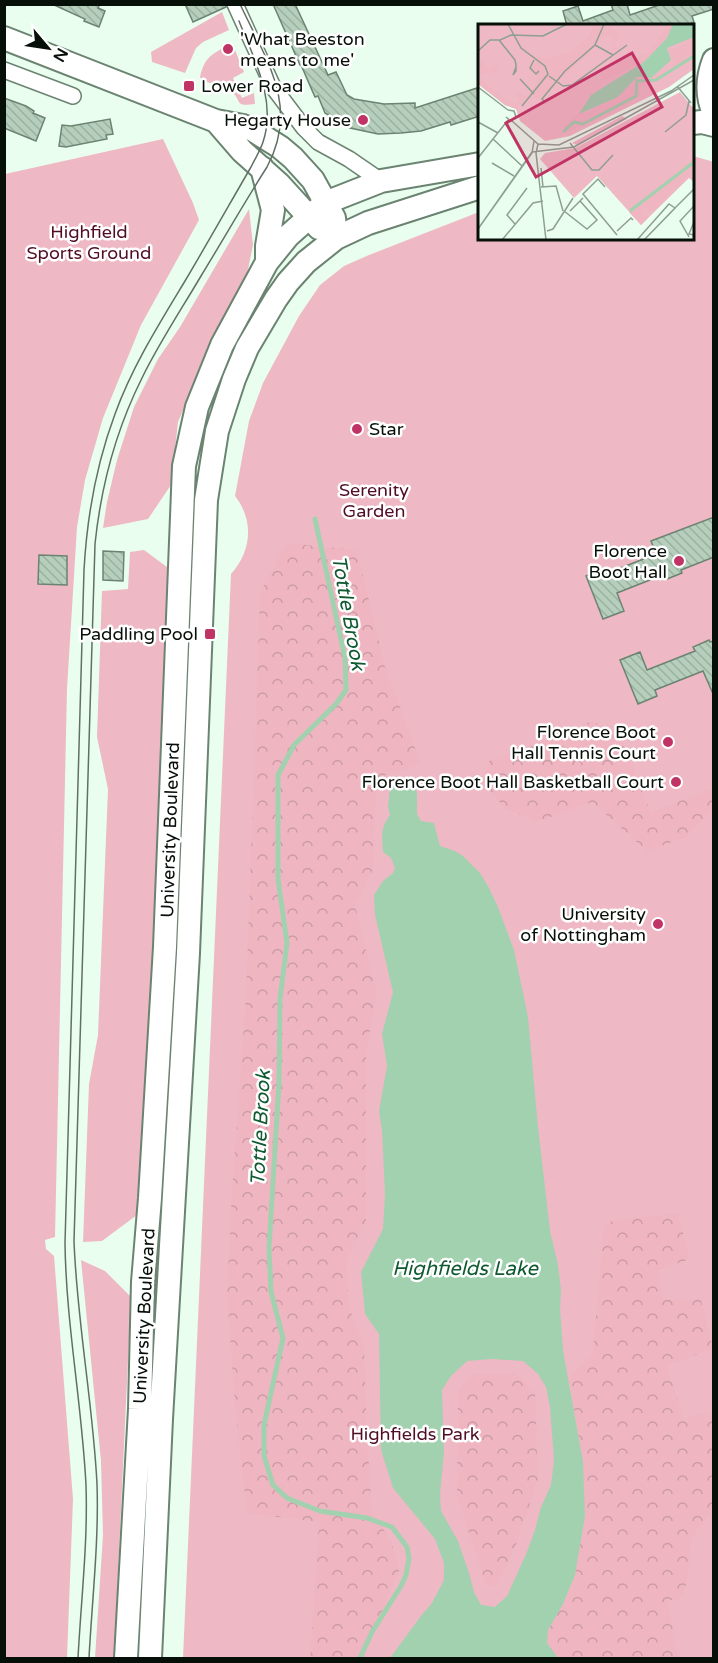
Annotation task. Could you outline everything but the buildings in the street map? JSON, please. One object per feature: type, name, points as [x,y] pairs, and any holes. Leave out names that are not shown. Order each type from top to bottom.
[{"type":"main road","points":[[4,38],[216,121],[253,130],[280,147],[313,180],[319,229],[336,238]]},
{"type":"main road","points":[[705,73],[714,113]]},
{"type":"main road","points":[[216,121],[242,151],[290,195],[317,210]]},
{"type":"main road","points":[[694,123],[714,125]]},
{"type":"main road","name":"University Boulevard","points":[[126,1659],[140,1409],[143,1282],[165,947],[183,466],[197,407],[222,345],[267,262],[288,236],[317,210],[381,182],[478,164]]},
{"type":"main road","points":[[262,168],[273,210],[267,246],[267,262]]},
{"type":"main road","name":"University Boulevard","points":[[150,1659],[161,1419],[188,953],[206,500],[220,423],[247,348],[276,299],[306,262],[336,238],[368,223],[478,188]]},
{"type":"street","points":[[235,4],[273,87],[304,128],[318,142],[349,159],[381,182]]},
{"type":"street","points":[[4,70],[73,96]]},
{"type":"green space","points":[[222,12],[229,30],[203,42],[196,48],[185,73],[152,62],[151,52]]},
{"type":"green space","points":[[223,48],[226,54],[235,50],[244,72],[233,78],[242,98],[254,93],[255,104],[241,104],[231,91],[202,80],[200,77],[207,60]]},
{"type":"green space","name":"Highfield Sports Ground","points":[[163,139],[199,220],[141,325],[103,418],[85,480],[77,527],[67,689],[55,1237],[45,1240],[46,1249],[54,1256],[73,1499],[67,1658],[5,1658],[5,174]]},
{"type":"green space","name":"Highfields Park","points":[[694,156],[714,162],[713,1658],[183,1658],[231,574],[247,546],[248,535],[245,515],[235,496],[249,421],[263,383],[299,316],[320,285],[344,266],[478,212],[478,240],[694,240]]},
{"type":"green space","points":[[249,209],[253,245],[245,284],[213,341],[178,422],[171,485],[148,519],[103,528],[117,460],[134,407],[158,359],[180,327]]},
{"type":"green space","points":[[286,543],[357,550],[385,667],[421,764],[377,778],[373,870],[355,905],[377,994],[366,1052],[366,1222],[347,1259],[348,1305],[364,1344],[372,1511],[392,1543],[399,1571],[362,1658],[310,1658],[319,1522],[247,1513],[235,1406],[227,1293],[246,996],[260,593]]},
{"type":"green space","points":[[144,550],[171,570],[141,1212],[102,1241],[83,1242],[89,1084],[98,1035],[108,789],[97,737],[102,591],[128,589],[130,552]]},
{"type":"green space","points":[[593,721],[622,740],[651,812],[713,788],[713,808],[686,837],[647,851],[592,802],[537,822],[506,809],[482,783],[489,761]]},
{"type":"green space","points":[[678,1214],[690,1259],[659,1270],[663,1299],[701,1300],[713,1348],[667,1366],[684,1419],[713,1411],[714,1508],[693,1536],[684,1597],[668,1601],[678,1658],[558,1658],[547,1643],[548,1630],[563,1604],[575,1575],[583,1462],[569,1379],[593,1351],[604,1223],[630,1218]]},
{"type":"green space","points":[[81,1260],[105,1271],[131,1297],[114,1658],[95,1658],[103,1535],[101,1461]]},
{"type":"green space","points":[[515,1373],[535,1391],[538,1480],[516,1545],[496,1587],[487,1587],[457,1498],[458,1390],[473,1375]]},
{"type":"water","name":"Highfields Lake","points":[[412,782],[417,793],[417,814],[421,821],[434,823],[440,846],[463,856],[480,873],[488,886],[514,950],[528,1017],[550,1231],[561,1290],[563,1350],[583,1462],[585,1516],[575,1575],[563,1604],[548,1630],[547,1643],[558,1658],[390,1658],[432,1603],[444,1580],[444,1563],[435,1539],[393,1488],[381,1450],[379,1334],[365,1314],[361,1272],[383,1229],[385,1194],[379,1111],[387,1066],[382,1034],[393,992],[375,915],[374,895],[395,868],[391,858],[383,852],[382,841],[383,828],[390,815],[388,807],[390,786]],"holes":[[[492,1359],[523,1361],[538,1374],[546,1387],[554,1460],[551,1485],[541,1507],[527,1552],[507,1596],[495,1607],[481,1605],[474,1592],[458,1541],[441,1511],[440,1494],[444,1452],[442,1390],[451,1376],[467,1361]]]},
{"type":"waterway","name":"Tottle Brook","points":[[315,519],[345,658],[346,690],[336,704],[294,745],[278,775],[278,879],[287,943],[280,999],[279,1084],[269,1248],[271,1292],[283,1338],[264,1425],[264,1456],[273,1485],[287,1498],[320,1511],[367,1518],[392,1527],[407,1547],[409,1558],[406,1575],[372,1632],[360,1658]]},
{"type":"tram line","points":[[89,1658],[96,1549],[97,1484],[74,1241],[95,544],[101,501],[111,459],[133,398],[163,339],[267,167],[276,145],[280,124],[280,103],[276,84],[269,64],[240,4]]},
{"type":"tram line","points":[[78,1658],[85,1550],[86,1485],[68,1304],[65,1243],[85,550],[90,510],[108,433],[129,379],[251,167],[263,142],[267,127],[266,96],[257,65],[239,21]]},
{"type":"place","name":"'What Beeston means to me'","points":[[228,49]]},
{"type":"place","name":"Lower Road","points":[[189,86]]},
{"type":"place","name":"Hegarty House","points":[[363,120]]},
{"type":"place","name":"Star","points":[[357,429]]},
{"type":"place","name":"Florence Boot Hall","points":[[679,561]]},
{"type":"place","name":"Paddling Pool","points":[[210,634]]},
{"type":"place","name":"Florence Boot Hall Tennis Court","points":[[668,742]]},
{"type":"place","name":"Florence Boot Hall Basketball Court","points":[[676,782]]},
{"type":"place","name":"University of Nottingham","points":[[658,924]]},
{"type":"park label","name":"Serenity Garden","points":[[374,500]]}]
